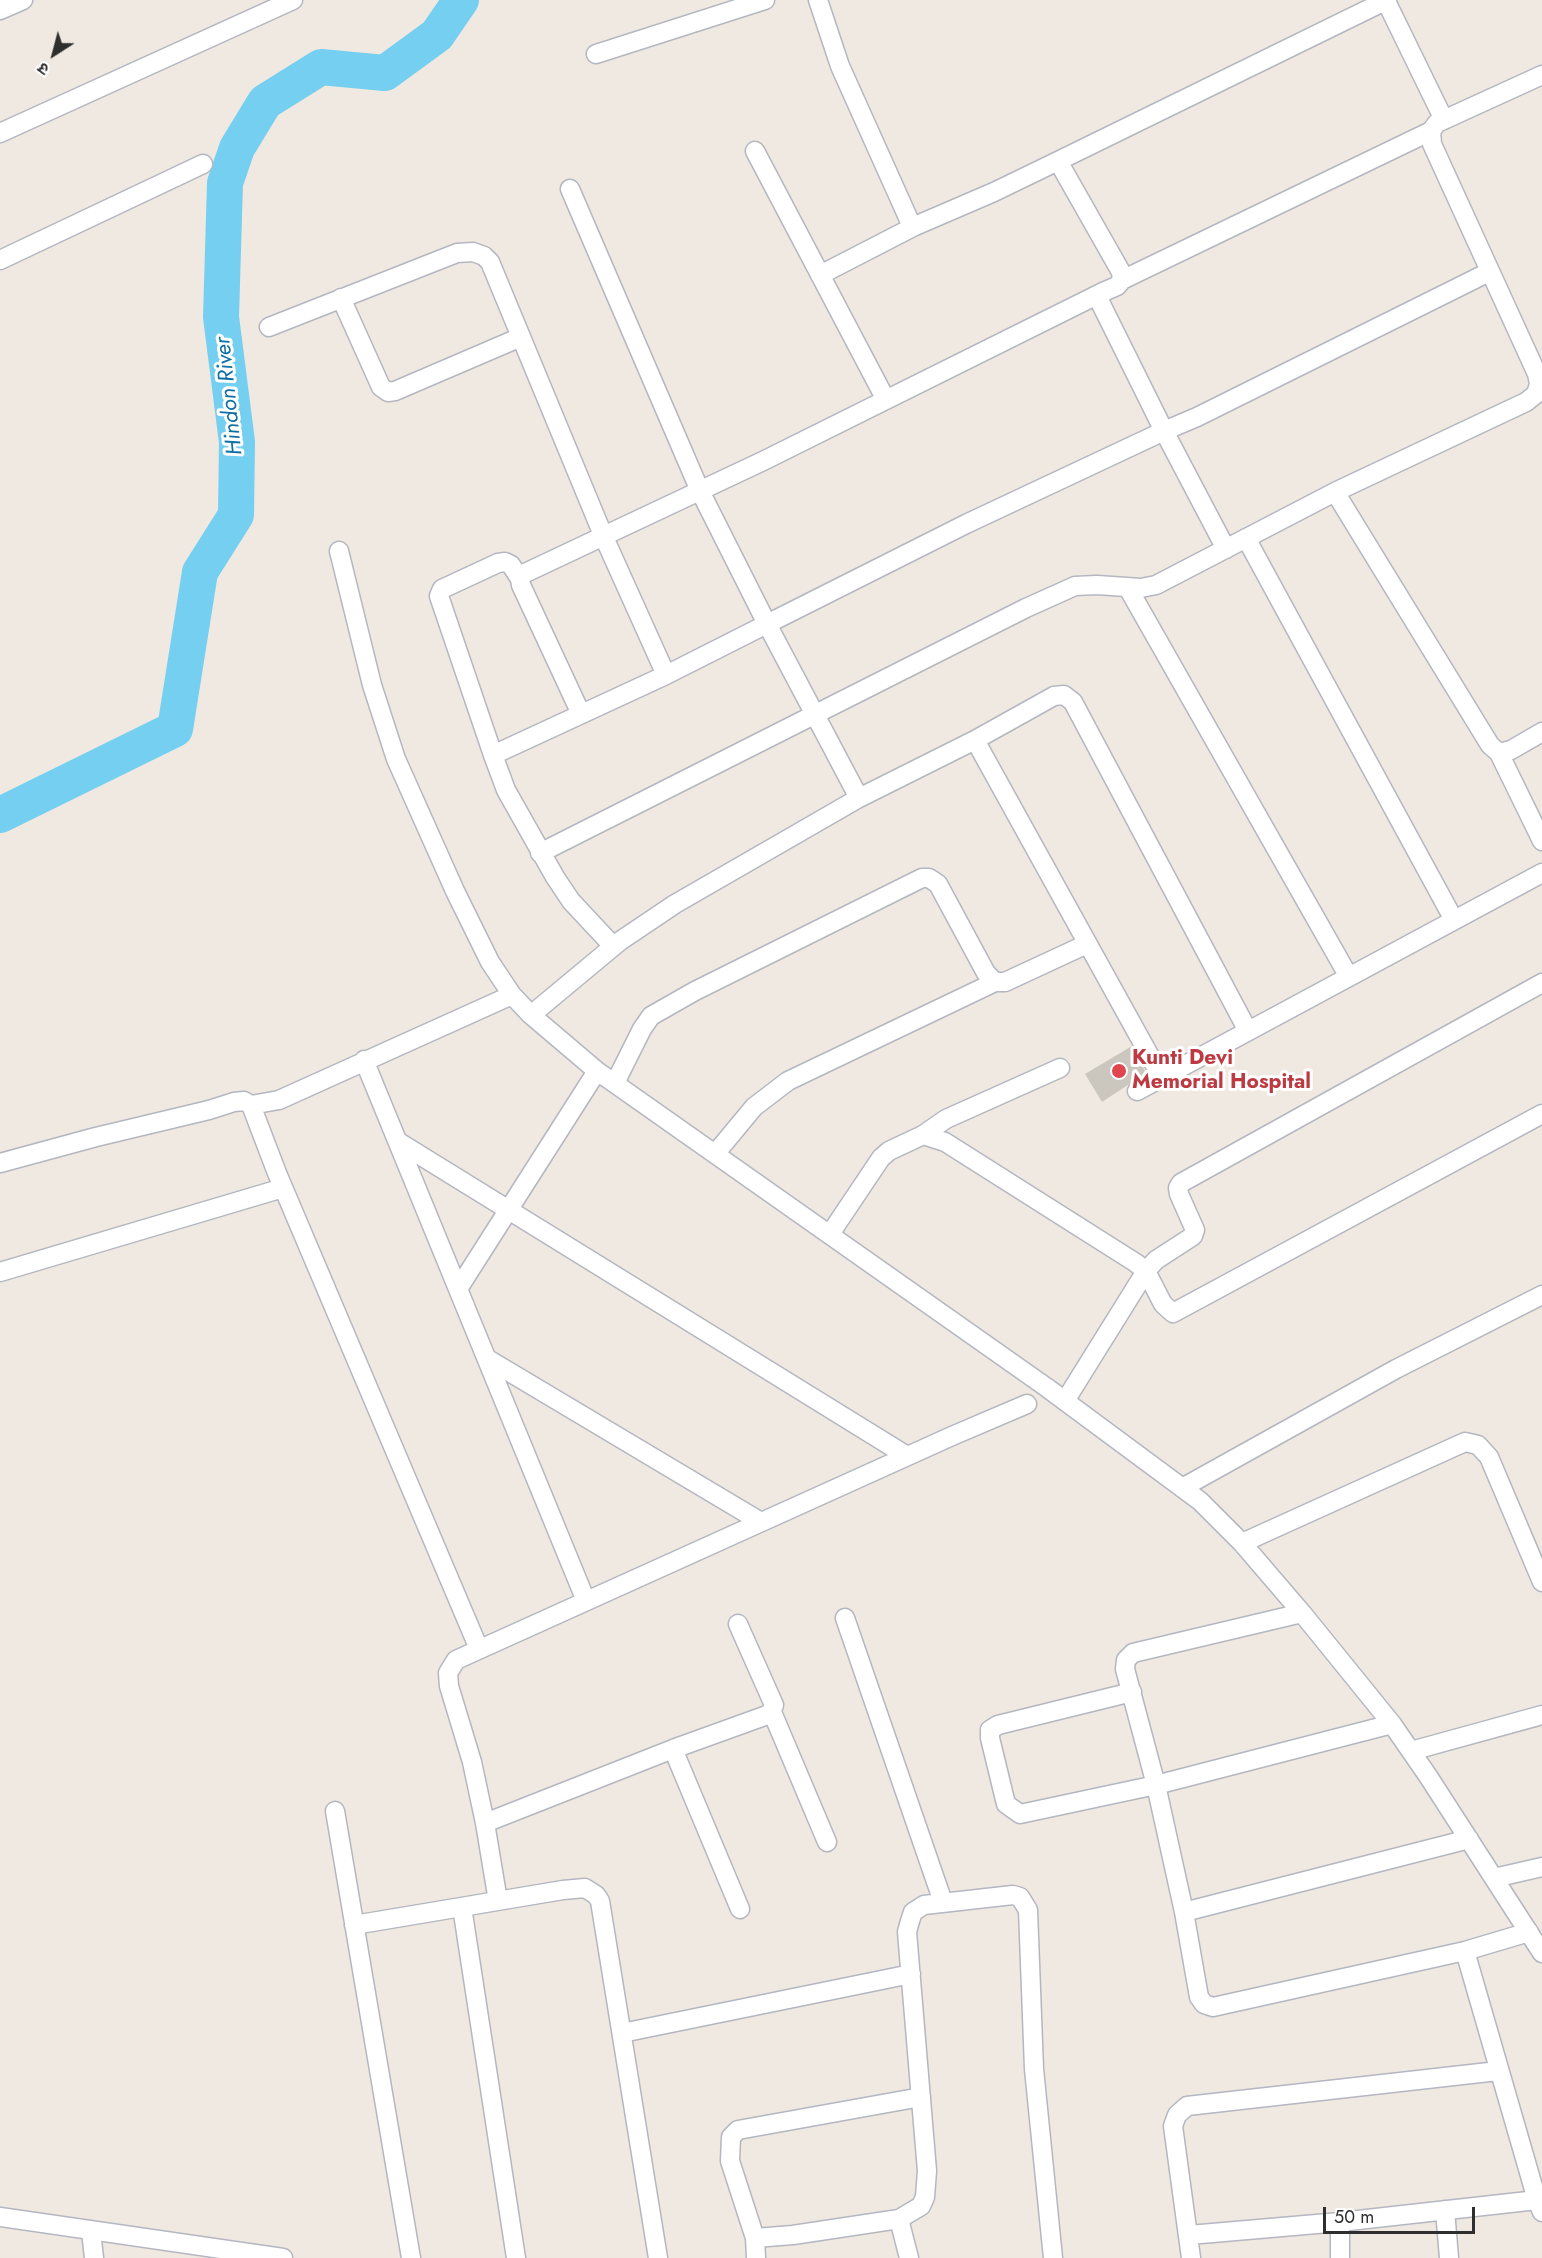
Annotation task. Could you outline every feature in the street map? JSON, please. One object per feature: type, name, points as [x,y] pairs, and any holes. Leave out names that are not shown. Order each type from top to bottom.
[{"type":"street","points":[[0,10],[23,0]]},
{"type":"street","points":[[0,133],[293,0]]},
{"type":"street","points":[[596,54],[765,0]]},
{"type":"street","points":[[818,0],[840,66],[910,222],[915,226]]},
{"type":"street","points":[[540,853],[1026,608],[1076,586],[1142,588],[1156,585],[1335,492],[1526,402],[1536,394],[1539,384],[1537,374],[1432,144],[1438,125],[1387,0],[994,192],[915,226],[820,275]]},
{"type":"street","points":[[520,579],[523,574],[886,400],[1117,286],[1122,280],[1542,75]]},
{"type":"street","points":[[755,151],[886,400]]},
{"type":"street","points":[[1058,160],[1121,272],[1122,280]]},
{"type":"street","points":[[0,260],[203,164]]},
{"type":"street","points":[[570,189],[700,491],[859,798]]},
{"type":"street","points":[[269,327],[458,253],[473,252],[484,256],[490,262],[603,535],[666,675]]},
{"type":"street","points":[[494,755],[666,675],[966,524],[1197,417],[1490,272]]},
{"type":"street","points":[[1102,292],[1099,300],[1102,308],[1226,549]]},
{"type":"street","points":[[341,298],[381,387],[388,392],[521,337]]},
{"type":"street","points":[[1335,492],[1490,746],[1499,753],[1542,841]]},
{"type":"street","points":[[1246,538],[1455,920]]},
{"type":"street","points":[[339,551],[372,686],[396,759],[455,891],[490,962],[512,994],[531,1015],[597,1071],[1065,1401],[1200,1501],[1242,1543],[1302,1612],[1392,1724],[1538,1944],[1465,1951],[1212,2007],[1204,2004],[1199,1997],[1184,1912],[1156,1785],[1125,1669],[1126,1660],[1133,1653],[1302,1612]]},
{"type":"street","points":[[581,714],[520,579],[511,565],[505,562],[498,563],[442,589],[439,596],[506,790],[540,853],[571,901],[613,946]]},
{"type":"street","points":[[1128,588],[1349,977]]},
{"type":"street","points":[[531,1015],[613,946],[675,904],[859,798],[975,740],[1054,696],[1064,695],[1072,702],[1248,1031]]},
{"type":"street","points":[[1499,753],[1511,750],[1542,732]]},
{"type":"street","points":[[975,740],[1162,1078]]},
{"type":"street","points":[[1137,1091],[1542,873]]},
{"type":"street","points":[[615,1083],[651,1016],[922,878],[929,878],[938,884],[986,973],[995,982]]},
{"type":"street","points":[[715,1154],[754,1107],[788,1081],[995,982],[1005,982],[1088,944]]},
{"type":"street","points":[[1065,1401],[1146,1271],[1155,1260],[1193,1236],[1195,1230],[1179,1194],[1178,1188],[1181,1183],[1542,982]]},
{"type":"street","points":[[251,1105],[279,1100],[512,994]]},
{"type":"street","points":[[364,1060],[586,1601]]},
{"type":"street","points":[[830,1234],[880,1158],[889,1150],[924,1135],[946,1119],[1060,1068]]},
{"type":"street","points":[[458,1289],[597,1071]]},
{"type":"street","points":[[0,1163],[234,1102],[244,1101],[251,1105],[283,1188],[479,1649]]},
{"type":"street","points":[[924,1135],[945,1142],[1121,1253],[1146,1271],[1168,1311],[1177,1312],[1542,1114]]},
{"type":"street","points":[[397,1141],[907,1456]]},
{"type":"street","points":[[0,1272],[283,1188]]},
{"type":"street","points":[[1182,1488],[1396,1369],[1542,1295]]},
{"type":"street","points":[[486,1358],[761,1522]]},
{"type":"street","points":[[498,1901],[472,1762],[449,1686],[448,1673],[456,1660],[1027,1404]]},
{"type":"street","points":[[1242,1543],[1465,1442],[1478,1445],[1489,1457],[1542,1582]]},
{"type":"street","points":[[845,1618],[943,1902]]},
{"type":"street","points":[[738,1624],[774,1705],[772,1712],[827,1842]]},
{"type":"street","points":[[1131,1692],[998,1725],[990,1730],[1006,1804],[1020,1814],[1156,1785],[1392,1724]]},
{"type":"street","points":[[485,1822],[772,1712]]},
{"type":"street","points":[[1411,1751],[1542,1715]]},
{"type":"street","points":[[673,1749],[740,1909]]},
{"type":"street","points":[[335,1811],[411,2258]]},
{"type":"street","points":[[1184,1912],[1469,1839]]},
{"type":"street","points":[[1494,1878],[1542,1867]]},
{"type":"street","points":[[354,1925],[585,1888],[596,1895],[600,1901],[658,2258]]},
{"type":"street","points":[[754,2238],[793,2235],[899,2219],[921,2206],[925,2197],[927,2171],[908,1932],[913,1912],[924,1905],[1013,1895],[1020,1897],[1028,1910],[1034,2068],[1053,2258]]},
{"type":"street","points":[[462,1907],[516,2258]]},
{"type":"street","points":[[1189,2235],[1445,2210],[1539,2206],[1465,1951]]},
{"type":"street","points":[[622,2033],[911,1974]]},
{"type":"street","points":[[1191,2258],[1173,2126],[1177,2115],[1187,2106],[1498,2071]]},
{"type":"street","points":[[756,2258],[754,2238],[730,2161],[729,2148],[732,2137],[738,2130],[921,2097]]},
{"type":"street","points":[[1445,2210],[1449,2258]]},
{"type":"street","points":[[0,2217],[283,2258]]},
{"type":"street","points":[[899,2219],[909,2258]]},
{"type":"street","points":[[1340,2222],[1340,2258]]},
{"type":"street","points":[[92,2231],[94,2258]]},
{"type":"building","points":[[1132,1046],[1146,1073],[1102,1102],[1085,1074]]},
{"type":"waterway","name":"Hindon River","points":[[0,815],[175,729],[200,572],[236,515],[237,442],[221,317],[225,183],[237,148],[265,102],[321,67],[385,73],[437,35],[461,0]]},
{"type":"place","name":"Kunti Devi Memorial Hospital","points":[[1119,1071]]}]
